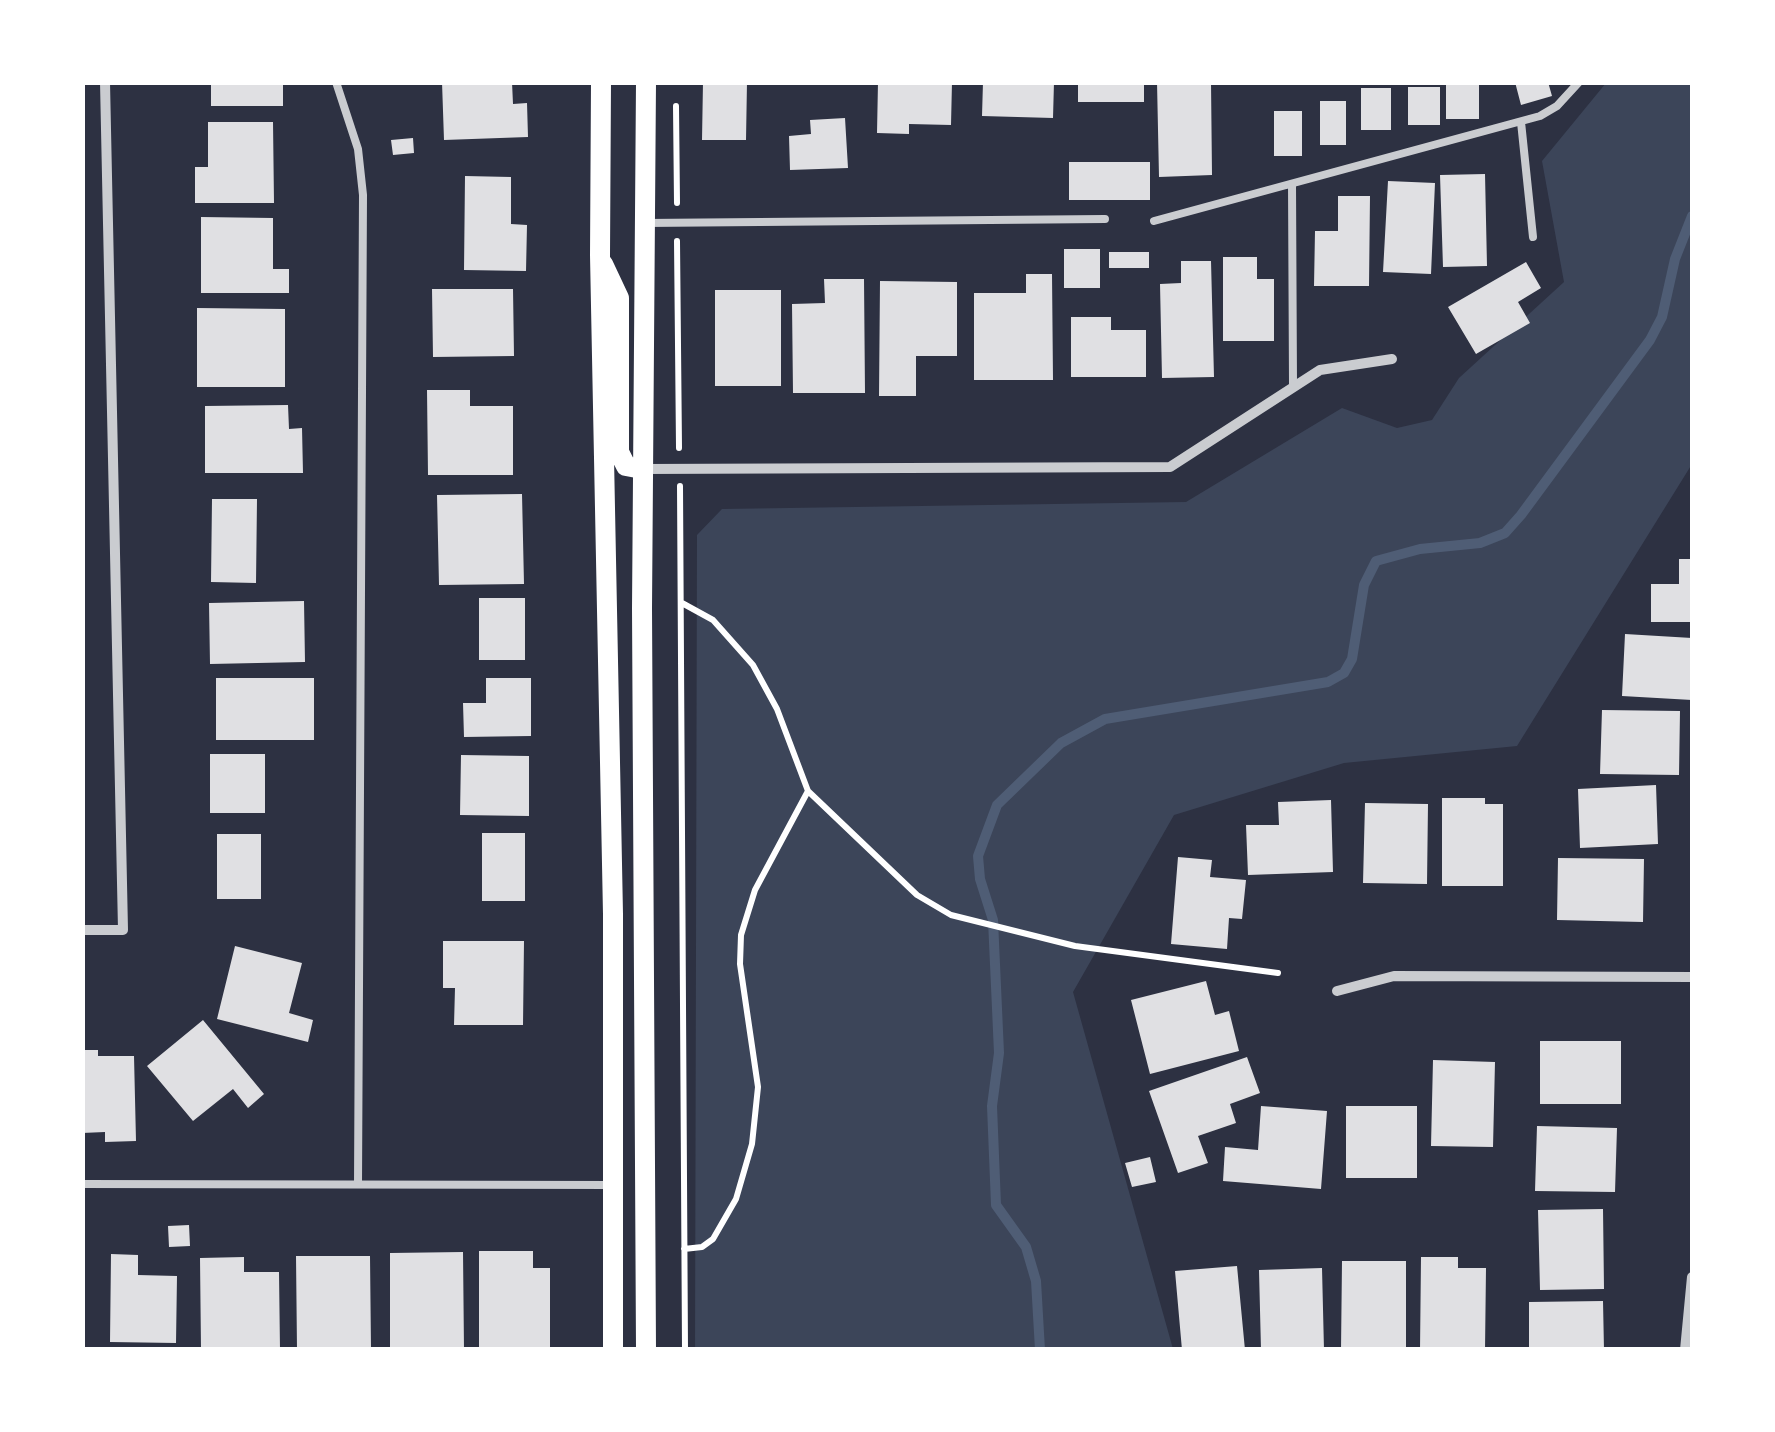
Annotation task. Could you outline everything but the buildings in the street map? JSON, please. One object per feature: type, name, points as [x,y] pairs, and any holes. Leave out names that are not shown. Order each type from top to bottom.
[{"type":"main road","points":[[601,82],[600,256],[612,894],[613,1350]]},
{"type":"main road","points":[[646,82],[642,470],[646,1350]]},
{"type":"main road","points":[[600,256],[619,298],[620,452],[626,466],[642,470]]},
{"type":"street","points":[[82,930],[123,930],[105,82]]},
{"type":"street","points":[[642,470],[1170,467],[1320,370],[1392,359]]},
{"type":"street","points":[[1337,992],[1394,976],[1692,977]]},
{"type":"street","points":[[1685,1350],[1692,1277]]},
{"type":"lane","points":[[336,82],[358,149],[363,195],[358,1184]]},
{"type":"lane","points":[[1154,220],[1521,122],[1557,106],[1579,82]]},
{"type":"lane","points":[[1521,122],[1533,238]]},
{"type":"lane","points":[[1292,184],[1293,385]]},
{"type":"lane","points":[[645,224],[1104,219]]},
{"type":"lane","points":[[82,1184],[613,1185]]},
{"type":"path","points":[[676,100],[677,206]]},
{"type":"path","points":[[678,242],[679,446]]},
{"type":"path","points":[[680,488],[685,1350]]},
{"type":"path","points":[[682,604],[713,620],[754,665],[777,709],[808,791],[918,894],[951,915],[1075,946],[1278,973]]},
{"type":"path","points":[[684,1249],[702,1247],[713,1238],[736,1199],[748,1160],[758,1086],[740,964],[741,934],[754,890],[808,791]]},
{"type":"shaded area","points":[[1606,83],[1692,83],[1692,464],[1517,746],[1344,763],[1174,815],[1073,992],[1173,1349],[695,1350],[697,535],[722,509],[1186,502],[1342,408],[1397,428],[1432,420],[1459,378],[1564,282],[1542,161]]},
{"type":"waterway","points":[[1040,1350],[1036,1281],[1026,1247],[996,1205],[992,1106],[999,1053],[993,920],[980,879],[978,856],[997,805],[1061,743],[1105,719],[1328,682],[1344,673],[1352,659],[1364,585],[1376,561],[1420,549],[1480,543],[1505,533],[1521,515],[1650,340],[1662,317],[1675,259],[1692,216]]}]
